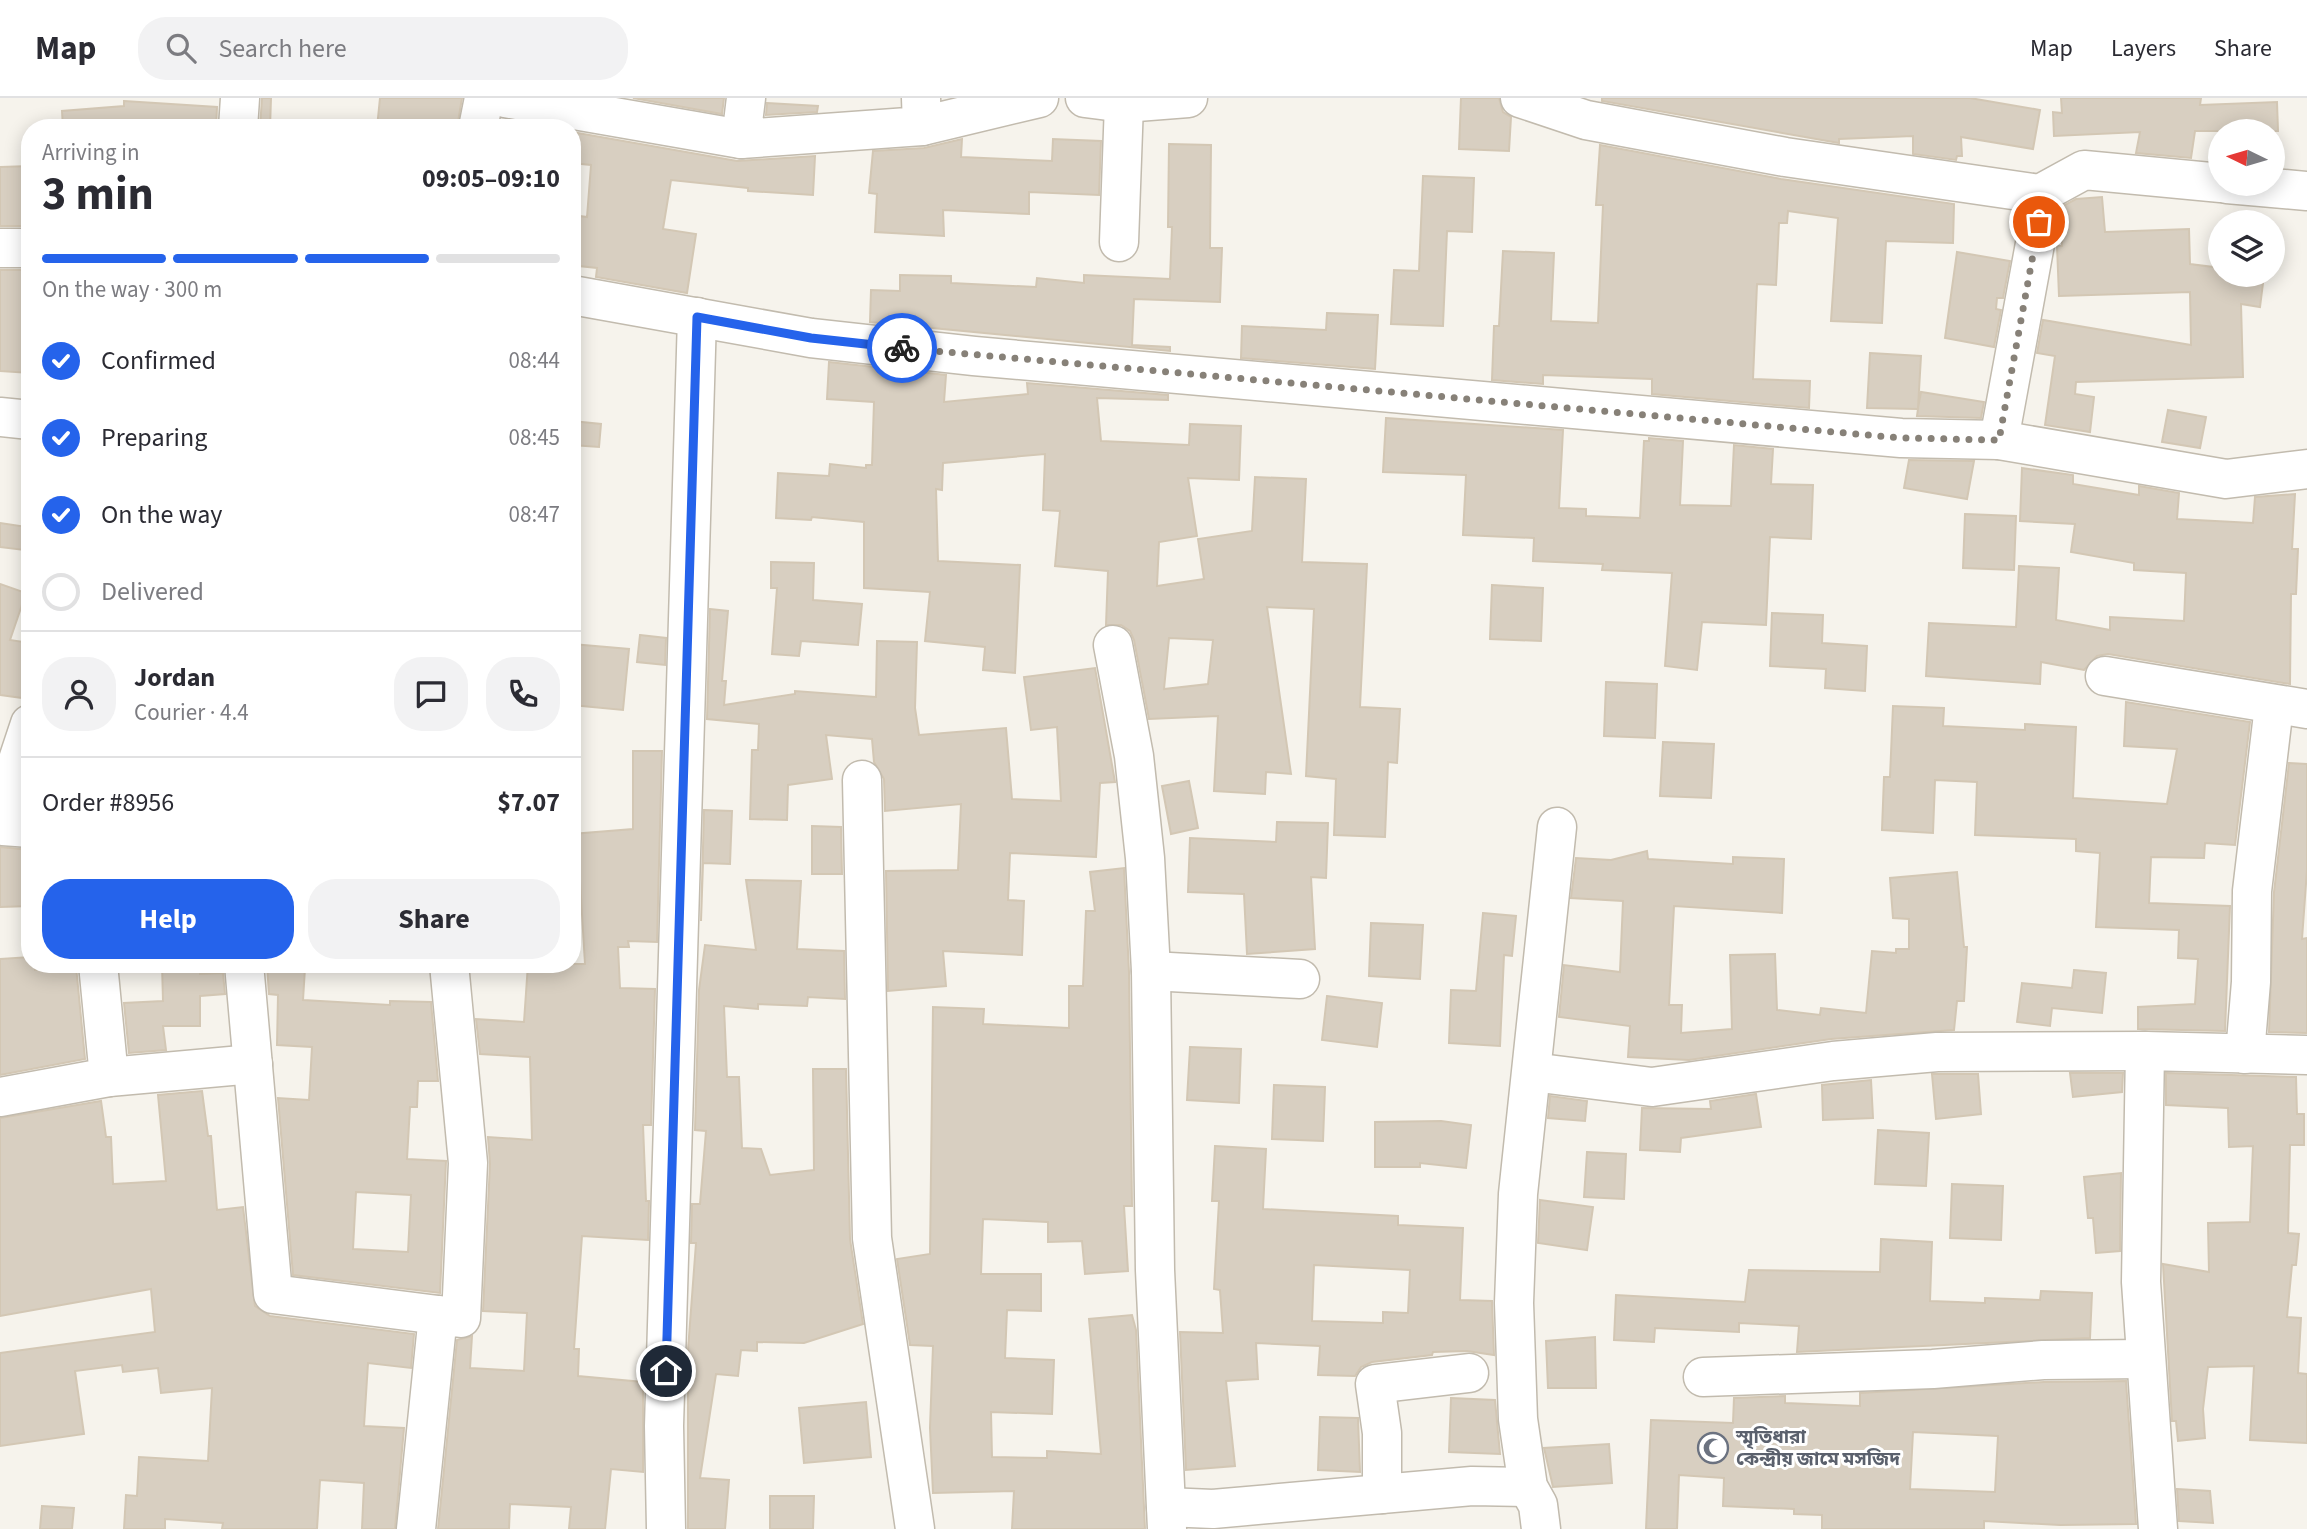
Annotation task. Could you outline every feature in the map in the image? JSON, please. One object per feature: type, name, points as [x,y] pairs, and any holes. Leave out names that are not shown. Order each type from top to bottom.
[{"type":"street","points":[[239,119],[240,98]]},
{"type":"street","points":[[480,119],[484,98]]},
{"type":"street","points":[[505,98],[741,139],[921,112],[1039,98]]},
{"type":"street","points":[[741,139],[746,98]]},
{"type":"street","points":[[1084,98],[1124,103],[1188,98]]},
{"type":"street","points":[[1534,100],[1586,120],[1786,157],[2040,194],[2084,170],[2208,182]]},
{"type":"street","points":[[1119,242],[1124,103]]},
{"type":"street","points":[[2286,189],[2307,191]]},
{"type":"street","points":[[1999,440],[2039,222],[2040,194]]},
{"type":"street","points":[[0,248],[21,248]]},
{"type":"street","points":[[581,297],[811,338],[974,356],[1901,438],[1999,440],[2226,479],[2307,469]]},
{"type":"street","points":[[666,1529],[665,1398],[697,317]]},
{"type":"street","points":[[0,417],[21,419]]},
{"type":"street","points":[[1113,645],[1134,756],[1145,858],[1151,971],[1155,1269],[1167,1518],[1213,1509],[1472,1486],[1528,1487]]},
{"type":"street","points":[[2105,676],[2291,707],[2252,891],[2251,982],[2245,1054]]},
{"type":"street","points":[[11,827],[13,775],[21,751]]},
{"type":"street","points":[[862,780],[872,1238],[915,1529]]},
{"type":"street","points":[[1541,1529],[1538,1505],[1528,1487],[1518,1419],[1514,1303],[1518,1194],[1557,827]]},
{"type":"street","points":[[1151,971],[1300,979]]},
{"type":"street","points":[[99,973],[109,1077]]},
{"type":"street","points":[[245,973],[273,1294],[461,1318],[468,1163],[450,973]]},
{"type":"street","points":[[2146,1051],[2141,1282],[2158,1529]]},
{"type":"street","points":[[1532,1072],[1652,1087],[1833,1061],[1937,1052],[2146,1051],[2307,1055]]},
{"type":"street","points":[[0,1097],[109,1077],[253,1064]]},
{"type":"street","points":[[416,1529],[438,1315]]},
{"type":"street","points":[[1703,1377],[1933,1369],[2043,1360],[2146,1359]]},
{"type":"street","points":[[1382,1494],[1382,1433],[1375,1384],[1469,1373]]},
{"type":"building","points":[[262,98],[271,98],[270,119],[261,119]]},
{"type":"building","points":[[380,98],[462,98],[458,119],[378,119]]},
{"type":"building","points":[[633,98],[724,98],[722,114]]},
{"type":"building","points":[[1461,98],[1499,98],[1503,112],[1511,117],[1509,151],[1459,149]]},
{"type":"building","points":[[1602,98],[1970,98],[2040,110],[2033,149],[1961,137],[1962,156],[1957,156],[1956,160],[1913,154],[1913,136],[1839,139],[1839,143],[1602,101]]},
{"type":"building","points":[[2061,98],[2201,98],[2200,105],[2277,102],[2278,119],[2208,119],[2208,131],[2195,131],[2191,158],[2136,153],[2140,132],[2054,136],[2053,112],[2062,113]]},
{"type":"building","points":[[124,101],[217,107],[216,119],[62,119],[62,111],[124,106]]},
{"type":"building","points":[[767,103],[818,106],[817,112],[766,115]]},
{"type":"building","points":[[581,134],[737,161],[815,156],[813,195],[748,191],[748,188],[671,180],[663,229],[696,234],[687,293],[596,277],[597,268],[581,266],[581,216],[587,217],[591,165],[581,164]]},
{"type":"building","points":[[962,139],[961,157],[1052,161],[1053,139],[1101,141],[1099,195],[1029,192],[1029,214],[943,210],[944,236],[875,232],[877,194],[869,193],[873,151],[924,148]]},
{"type":"building","points":[[1169,144],[1211,145],[1210,248],[1222,248],[1220,302],[1134,299],[1132,345],[1170,347],[1170,351],[870,322],[871,290],[900,291],[900,275],[951,276],[951,283],[1036,287],[1037,278],[1084,283],[1084,275],[1170,279],[1172,227],[1168,227]]},
{"type":"building","points":[[1600,145],[1781,179],[1954,204],[1953,243],[1886,241],[1882,323],[1831,321],[1838,218],[1788,211],[1787,223],[1779,223],[1776,285],[1757,284],[1753,379],[1810,381],[1809,408],[1652,394],[1652,379],[1543,375],[1543,384],[1492,380],[1494,326],[1499,326],[1503,251],[1554,253],[1551,321],[1598,323],[1603,205],[1596,205]]},
{"type":"building","points":[[21,166],[21,226],[0,226],[0,167]]},
{"type":"building","points":[[1423,176],[1474,178],[1472,232],[1447,231],[1443,326],[1391,324],[1394,270],[1419,271]]},
{"type":"building","points":[[2102,197],[2105,232],[2189,229],[2190,264],[2208,266],[2208,287],[2262,287],[2260,307],[2241,304],[2243,377],[2076,382],[2075,394],[2094,397],[2090,432],[2045,425],[2055,356],[2037,353],[2043,320],[2191,345],[2190,292],[2059,296],[2057,246],[2062,246],[2061,207],[2076,199]]},
{"type":"building","points":[[1957,252],[2010,261],[2003,298],[1997,298],[1996,309],[2001,310],[1994,347],[1945,338]]},
{"type":"building","points":[[0,270],[21,270],[21,372],[0,371]]},
{"type":"building","points":[[1327,313],[1378,315],[1375,369],[1241,358],[1242,326],[1326,330]]},
{"type":"building","points":[[1870,353],[1921,356],[1918,408],[1921,392],[1984,402],[1981,418],[1917,416],[1918,409],[1867,408]]},
{"type":"building","points":[[829,362],[946,375],[944,402],[1028,394],[1027,383],[1168,395],[1168,400],[1097,398],[1101,441],[1189,445],[1190,424],[1241,426],[1239,480],[1188,478],[1197,536],[1159,542],[1157,586],[1204,579],[1198,539],[1252,531],[1255,477],[1306,479],[1302,562],[1367,564],[1360,707],[1400,709],[1397,763],[1388,762],[1385,837],[1334,835],[1336,779],[1306,776],[1314,609],[1267,607],[1291,774],[1266,772],[1265,794],[1214,791],[1218,716],[1149,719],[1130,631],[1121,625],[1106,625],[1108,571],[1055,566],[1060,511],[1043,510],[1045,454],[943,463],[942,490],[936,489],[938,561],[1020,565],[1015,673],[983,670],[985,647],[925,641],[930,592],[864,588],[864,522],[812,517],[811,520],[776,518],[778,473],[829,476],[830,464],[866,468],[866,465],[872,465],[874,402],[827,399]],"holes":[[[1169,638],[1213,640],[1208,684],[1164,689]]]},
{"type":"building","points":[[2168,410],[2206,417],[2200,448],[2162,442]]},
{"type":"building","points":[[1386,418],[1563,430],[1559,508],[1586,509],[1586,516],[1640,518],[1644,441],[1649,441],[1649,438],[1683,441],[1680,505],[1731,506],[1734,445],[1773,449],[1771,484],[1813,485],[1811,539],[1770,537],[1766,625],[1702,622],[1697,670],[1665,666],[1672,573],[1602,570],[1603,564],[1533,561],[1534,538],[1463,535],[1466,475],[1383,472]]},
{"type":"building","points":[[581,422],[601,424],[599,447],[581,446]]},
{"type":"building","points":[[1909,460],[1974,461],[1967,499],[1904,488]]},
{"type":"building","points":[[2022,468],[2073,475],[2073,484],[2139,495],[2139,486],[2179,493],[2177,519],[2253,523],[2255,497],[2295,494],[2292,549],[2298,549],[2296,594],[2291,594],[2290,684],[2108,654],[2097,656],[2084,670],[2041,662],[2040,684],[1926,676],[1929,623],[2016,627],[2019,566],[2059,568],[2056,620],[2110,630],[2110,617],[2184,621],[2186,573],[2134,570],[2134,563],[2071,552],[2075,524],[2020,521]]},
{"type":"building","points":[[1965,514],[2016,516],[2014,570],[1963,568]]},
{"type":"building","points":[[0,523],[21,526],[21,550],[0,547]]},
{"type":"building","points":[[771,562],[814,563],[813,600],[862,604],[858,645],[801,641],[799,656],[772,654],[777,588],[771,588]]},
{"type":"building","points":[[0,584],[21,591],[21,608],[10,640],[21,642],[21,698],[0,695]]},
{"type":"building","points":[[1492,585],[1543,588],[1541,641],[1490,639]]},
{"type":"building","points":[[710,609],[728,611],[722,681],[726,681],[724,705],[795,694],[795,691],[876,697],[877,641],[917,642],[915,708],[919,735],[1006,728],[1012,799],[1061,801],[1057,727],[1031,730],[1024,677],[1095,668],[1115,782],[1100,783],[1096,857],[1010,853],[1008,900],[1024,901],[1022,955],[943,951],[946,986],[888,991],[886,871],[958,870],[961,804],[885,811],[884,779],[874,762],[872,739],[826,735],[832,779],[788,785],[787,820],[750,819],[752,750],[758,750],[759,724],[707,719]]},
{"type":"building","points":[[1772,613],[1823,615],[1822,643],[1867,646],[1865,691],[1825,688],[1826,669],[1770,666]]},
{"type":"building","points":[[640,635],[666,638],[665,665],[637,662]]},
{"type":"building","points":[[581,645],[629,649],[623,710],[581,706]]},
{"type":"building","points":[[1606,682],[1657,684],[1655,738],[1604,736]]},
{"type":"building","points":[[2126,702],[2250,722],[2235,845],[2205,843],[2204,858],[2151,857],[2149,903],[2230,906],[2225,1031],[2138,1029],[2138,1007],[2195,1004],[2198,959],[2178,958],[2179,930],[2096,927],[2100,853],[2076,851],[2076,839],[1975,835],[1977,782],[1935,780],[1933,833],[1882,830],[1884,777],[1890,777],[1893,706],[1944,708],[1943,726],[2025,730],[2025,724],[2076,727],[2073,798],[2167,804],[2177,749],[2124,746]]},
{"type":"building","points":[[1663,742],[1714,744],[1711,798],[1660,796]]},
{"type":"building","points":[[633,751],[662,751],[657,942],[628,941],[629,947],[618,947],[620,988],[655,989],[651,1125],[643,1125],[646,1201],[649,1201],[648,1240],[582,1236],[574,1349],[579,1349],[578,1376],[643,1382],[643,1472],[611,1469],[605,1529],[569,1529],[571,1507],[510,1504],[509,1529],[438,1529],[457,1340],[472,1336],[470,1368],[524,1371],[527,1313],[483,1311],[490,1164],[488,1137],[532,1140],[530,1057],[480,1054],[476,1019],[524,1022],[527,973],[581,973],[581,964],[585,964],[581,833],[633,829]]},
{"type":"building","points":[[2289,763],[2307,764],[2307,870],[2302,939],[2307,938],[2307,1033],[2269,1032],[2274,892]]},
{"type":"building","points":[[1189,781],[1198,828],[1171,834],[1162,786]]},
{"type":"building","points":[[704,810],[732,811],[730,864],[703,863],[701,921]]},
{"type":"building","points":[[1277,822],[1328,823],[1326,878],[1311,877],[1315,949],[1247,954],[1244,894],[1188,892],[1190,838],[1276,842]]},
{"type":"building","points":[[812,826],[841,827],[842,874],[812,874]]},
{"type":"building","points":[[0,847],[21,849],[21,906],[0,907]]},
{"type":"building","points":[[1647,851],[1648,859],[1733,864],[1733,857],[1784,859],[1782,913],[1674,906],[1669,1005],[1682,1005],[1681,1033],[1732,1029],[1730,955],[1775,954],[1777,1010],[1820,1015],[1821,1008],[1866,1013],[1872,951],[1896,953],[1896,949],[1909,949],[1909,919],[1893,918],[1890,878],[1957,872],[1964,947],[1967,947],[1964,1001],[1957,1001],[1954,1030],[1831,1039],[1689,1060],[1628,1057],[1630,1026],[1559,1017],[1564,965],[1620,972],[1623,901],[1571,898],[1576,858],[1611,860]]},
{"type":"building","points":[[1124,868],[1129,972],[1132,1206],[1124,1206],[1128,1271],[1085,1274],[1082,1241],[1048,1242],[1048,1222],[983,1219],[981,1274],[1041,1274],[1041,1311],[1007,1310],[1005,1358],[1054,1360],[1052,1414],[991,1412],[992,1457],[1047,1458],[1047,1451],[1101,1454],[1089,1319],[1132,1315],[1136,1330],[1145,1529],[1012,1529],[1014,1491],[933,1493],[930,1428],[933,1346],[910,1345],[897,1259],[930,1254],[933,1007],[984,1009],[983,1024],[1069,1028],[1069,986],[1083,986],[1086,911],[1095,911],[1090,872]]},
{"type":"building","points":[[746,880],[801,881],[797,949],[844,951],[845,999],[808,997],[807,1006],[758,1004],[758,1009],[724,1006],[727,1077],[739,1077],[742,1148],[761,1149],[770,1175],[814,1170],[813,1069],[846,1069],[850,1239],[863,1324],[804,1343],[757,1342],[757,1351],[741,1350],[738,1376],[716,1374],[700,1478],[729,1480],[725,1529],[688,1529],[688,1350],[696,1243],[691,1243],[692,1204],[700,1204],[706,1131],[695,1130],[699,990],[705,945],[756,950]]},
{"type":"building","points":[[1483,913],[1516,916],[1512,956],[1504,955],[1500,1046],[1449,1043],[1451,990],[1476,991]]},
{"type":"building","points":[[1371,923],[1423,925],[1420,979],[1369,976]]},
{"type":"building","points":[[21,958],[21,973],[77,973],[85,1059],[0,1075],[0,959]]},
{"type":"building","points":[[2074,970],[2106,973],[2102,1013],[2052,1008],[2050,1026],[2017,1022],[2022,983],[2072,988]]},
{"type":"building","points":[[162,973],[223,973],[225,994],[200,996],[200,1026],[163,1026],[166,1050],[129,1053],[124,1003],[163,1001]]},
{"type":"building","points":[[268,973],[305,973],[303,1000],[390,1005],[390,1001],[431,1002],[438,1081],[418,1081],[417,1107],[410,1107],[407,1159],[446,1161],[440,1293],[293,1275],[278,1098],[309,1100],[312,1047],[277,1045],[278,995],[269,994]],"holes":[[[356,1192],[411,1195],[408,1252],[353,1249]]]},
{"type":"building","points":[[1327,996],[1382,1003],[1377,1047],[1322,1040]]},
{"type":"building","points":[[1190,1047],[1241,1049],[1239,1103],[1187,1100]]},
{"type":"building","points":[[2070,1073],[2123,1073],[2122,1092],[2073,1097]]},
{"type":"building","points":[[2166,1073],[2296,1077],[2297,1114],[2304,1114],[2304,1145],[2290,1145],[2288,1233],[2299,1234],[2296,1265],[2292,1265],[2287,1317],[2301,1318],[2298,1373],[2307,1374],[2307,1443],[2250,1440],[2254,1366],[2208,1367],[2203,1409],[2205,1438],[2178,1441],[2176,1421],[2172,1421],[2163,1264],[2209,1272],[2208,1223],[2250,1222],[2253,1146],[2229,1147],[2228,1108],[2166,1105]]},
{"type":"building","points":[[1932,1074],[1978,1074],[1981,1114],[1936,1119]]},
{"type":"building","points":[[1871,1080],[1873,1118],[1823,1120],[1822,1085]]},
{"type":"building","points":[[1274,1085],[1325,1087],[1323,1141],[1272,1139]]},
{"type":"building","points":[[202,1091],[208,1136],[211,1136],[217,1210],[243,1207],[255,1306],[270,1316],[414,1334],[411,1368],[368,1363],[364,1426],[404,1428],[395,1529],[362,1529],[364,1483],[320,1480],[317,1529],[222,1529],[223,1523],[165,1519],[165,1529],[124,1529],[126,1495],[137,1496],[139,1457],[208,1461],[212,1388],[161,1393],[158,1368],[123,1372],[122,1365],[75,1371],[84,1434],[0,1446],[0,1353],[155,1332],[151,1289],[0,1316],[0,1118],[101,1101],[106,1137],[111,1137],[113,1184],[166,1181],[158,1095]]},
{"type":"building","points":[[1756,1094],[1761,1127],[1681,1138],[1680,1152],[1640,1150],[1642,1108],[1711,1109],[1710,1101]]},
{"type":"building","points":[[1550,1096],[1587,1101],[1585,1121],[1548,1118]]},
{"type":"building","points":[[1441,1121],[1471,1125],[1466,1168],[1420,1163],[1420,1167],[1375,1167],[1375,1122]]},
{"type":"building","points":[[1878,1130],[1929,1133],[1926,1186],[1875,1184]]},
{"type":"building","points":[[1215,1146],[1266,1149],[1263,1209],[1398,1216],[1398,1225],[1463,1228],[1460,1300],[1492,1301],[1494,1355],[1467,1351],[1433,1352],[1432,1355],[1372,1362],[1361,1367],[1355,1376],[1318,1375],[1320,1346],[1256,1343],[1258,1379],[1226,1381],[1235,1466],[1186,1470],[1180,1332],[1223,1333],[1220,1290],[1214,1289],[1219,1201],[1212,1201]],"holes":[[[1314,1265],[1410,1270],[1408,1313],[1383,1312],[1383,1323],[1312,1321]]]},
{"type":"building","points":[[1587,1152],[1626,1154],[1624,1199],[1584,1197]]},
{"type":"building","points":[[2121,1173],[2120,1251],[2096,1253],[2093,1218],[2088,1218],[2084,1177]]},
{"type":"building","points":[[1952,1184],[2003,1186],[2001,1240],[1950,1238]]},
{"type":"building","points":[[1540,1200],[1593,1207],[1587,1250],[1538,1243]]},
{"type":"building","points":[[1881,1239],[1932,1242],[1930,1301],[1985,1303],[1985,1298],[2040,1300],[2041,1291],[2092,1293],[2090,1338],[1797,1352],[1799,1326],[1739,1323],[1739,1332],[1655,1328],[1654,1342],[1614,1340],[1616,1295],[1745,1302],[1749,1270],[1880,1272]]},
{"type":"building","points":[[1595,1337],[1596,1388],[1548,1388],[1546,1341]]},
{"type":"building","points":[[2126,1381],[2136,1524],[2060,1525],[1984,1521],[1984,1529],[1822,1529],[1822,1515],[1794,1514],[1794,1509],[1723,1506],[1724,1478],[1679,1475],[1677,1529],[1646,1529],[1651,1420],[1733,1423],[1734,1398],[1785,1396],[1785,1403],[1860,1406],[1860,1393],[2044,1382]],"holes":[[[1913,1432],[1998,1436],[1995,1492],[1910,1489]]]},
{"type":"building","points":[[1451,1398],[1495,1400],[1500,1454],[1449,1452]]},
{"type":"building","points":[[866,1402],[871,1457],[804,1463],[799,1408]]},
{"type":"building","points":[[1320,1417],[1358,1418],[1360,1472],[1318,1470]]},
{"type":"building","points":[[1609,1444],[1612,1483],[1553,1487],[1544,1448]]},
{"type":"building","points":[[2177,1489],[2210,1491],[2213,1523],[2179,1521]]},
{"type":"building","points":[[770,1496],[814,1496],[813,1529],[770,1529]]},
{"type":"building","points":[[42,1506],[74,1508],[72,1529],[40,1529]]},
{"type":"way so far","points":[[902,348],[1901,438],[1999,440],[2039,222]]},
{"type":"place","name":"স্মৃতিধারা কেন্দ্রীয় জামে মসজিদ","points":[[1713,1448]]},
{"type":"route","points":[[666,1371],[697,317],[811,338],[902,348]]}]
